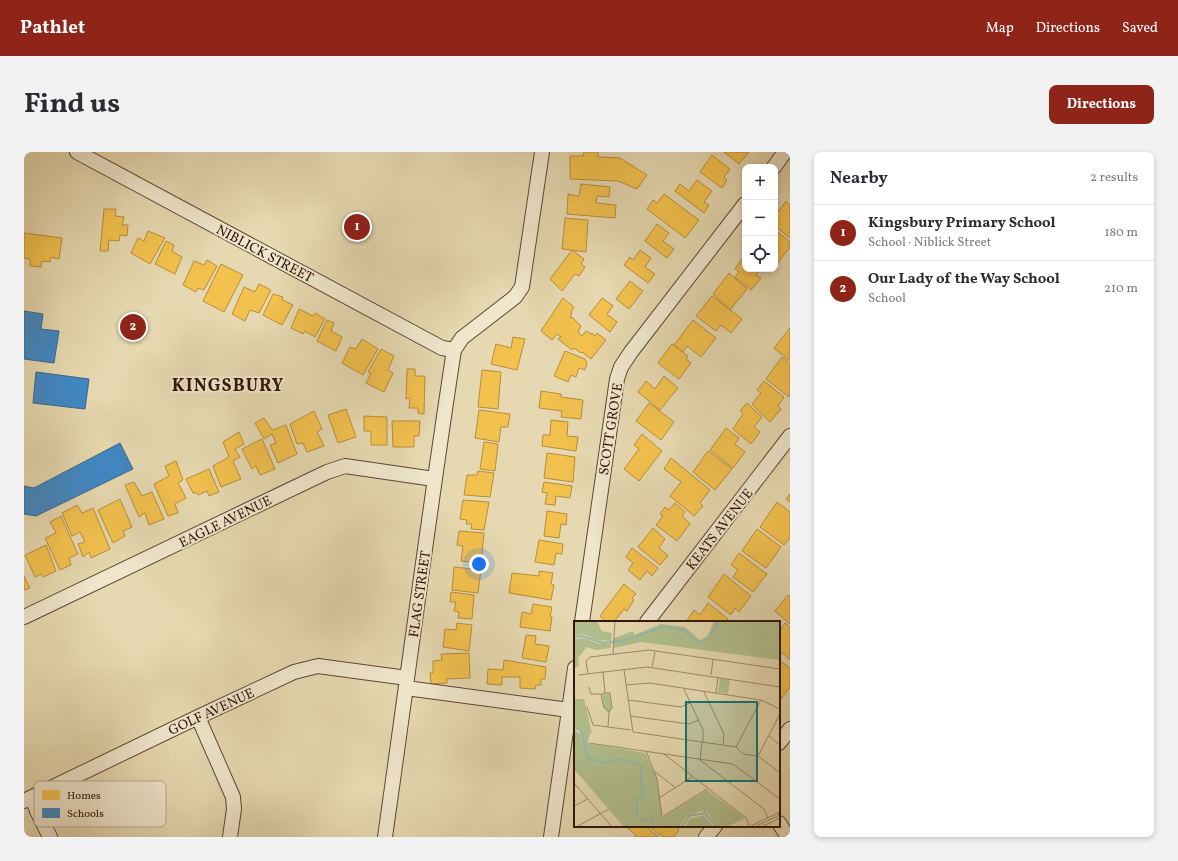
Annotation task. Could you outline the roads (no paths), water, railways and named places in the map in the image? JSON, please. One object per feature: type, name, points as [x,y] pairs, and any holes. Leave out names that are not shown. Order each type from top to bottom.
[{"type":"street","name":"NIBLICK STREET","points":[[77,152],[442,348],[454,350]]},
{"type":"street","points":[[454,350],[462,338],[516,297],[522,286],[542,152]]},
{"type":"street","points":[[776,164],[785,152]]},
{"type":"street","name":"SCOTT GROVE","points":[[582,621],[617,379],[621,367],[742,208]]},
{"type":"street","name":"FLAG STREET","points":[[385,837],[434,478],[454,350]]},
{"type":"street","name":"KEATS AVENUE","points":[[648,621],[790,436]]},
{"type":"street","name":"EAGLE AVENUE","points":[[24,617],[327,472],[345,466],[434,478]]},
{"type":"street","name":"GOLF AVENUE","points":[[65,781],[294,672],[318,666],[407,683],[572,708]]},
{"type":"street","points":[[551,837],[572,708],[574,681]]},
{"type":"street","points":[[198,717],[233,797],[234,808],[230,837]]},
{"type":"street","points":[[780,742],[790,729]]},
{"type":"street","points":[[780,825],[788,837]]},
{"type":"street","points":[[45,827],[50,837]]},
{"type":"street","points":[[706,837],[714,827]]},
{"type":"place","name":"Kingsbury Primary School","points":[[357,227]]},
{"type":"place","name":"Our Lady of the Way School","points":[[133,327]]},
{"type":"district","name":"KINGSBURY","points":[[228,385]]}]
